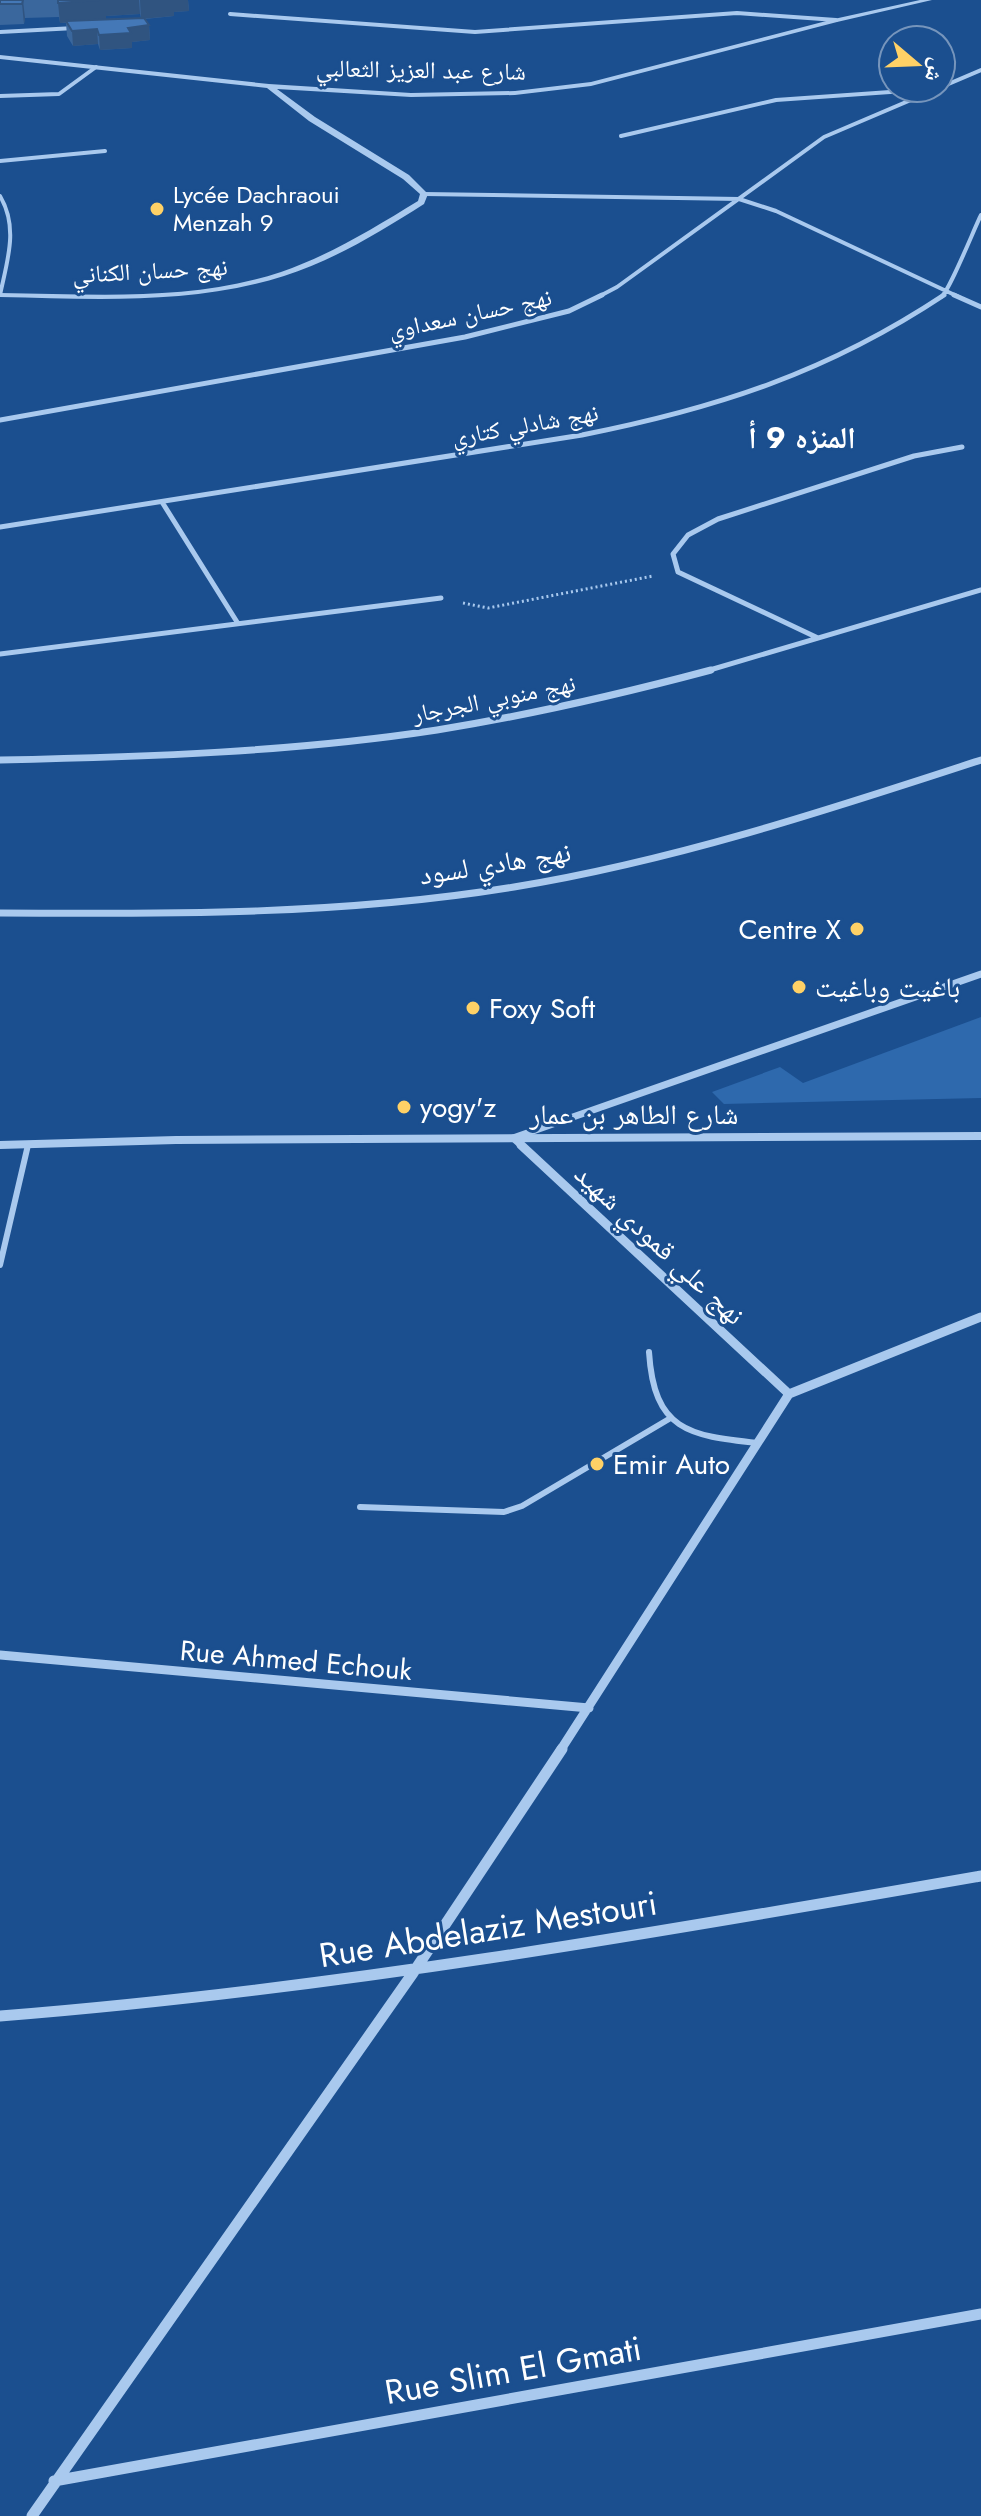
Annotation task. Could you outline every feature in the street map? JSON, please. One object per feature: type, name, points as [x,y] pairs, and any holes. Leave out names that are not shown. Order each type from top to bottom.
[{"type":"street","name":"شارع عبد العزيز الثعالبي","points":[[0,57],[269,86],[435,95],[545,91],[591,84],[836,20],[929,0]]},
{"type":"street","points":[[230,14],[475,32],[737,13],[836,20]]},
{"type":"street","points":[[0,32],[77,28]]},
{"type":"street","points":[[0,96],[59,94],[96,67]]},
{"type":"street","name":"نهج حسان سعداوي","points":[[957,82],[981,70]]},
{"type":"street","points":[[269,86],[312,119],[406,177],[424,194],[739,199],[776,211],[981,307]]},
{"type":"street","points":[[621,136],[776,100],[877,93]]},
{"type":"street","name":"نهج حسان سعداوي","points":[[0,420],[465,337],[569,311],[617,287],[824,137],[899,104]]},
{"type":"street","points":[[0,161],[105,151]]},
{"type":"street","name":"نهج حسان الكناني","points":[[0,295],[175,293],[251,283],[329,255],[406,212],[421,202],[424,194]]},
{"type":"street","points":[[0,196],[11,216],[11,239],[0,295]]},
{"type":"street","points":[[948,292],[957,262],[981,215]]},
{"type":"street","name":"نهج شادلي كتاري","points":[[0,527],[668,418],[788,380],[837,359],[888,332],[948,292]]},
{"type":"street","points":[[818,638],[678,572],[673,554],[688,535],[718,519],[914,456],[962,447]]},
{"type":"street","points":[[162,502],[237,622]]},
{"type":"street","name":"نهج منوبي الجرجار","points":[[0,760],[110,759],[268,749],[437,730],[579,702],[818,638],[981,590]]},
{"type":"street","points":[[0,654],[441,598]]},
{"type":"street","name":"نهج هادي لسود","points":[[0,913],[341,907],[513,887],[693,849],[838,807],[981,760]]},
{"type":"street","points":[[513,1138],[981,974]]},
{"type":"street","name":"شارع الطاهر بن عمار","points":[[0,1145],[981,1136]]},
{"type":"street","name":"نهج علي قمودي شهيد","points":[[513,1138],[789,1394]]},
{"type":"street","points":[[32,2516],[413,1973],[589,1708],[789,1394],[981,1317]]},
{"type":"street","name":"Rue Ahmed Echouk","points":[[0,1655],[589,1708]]},
{"type":"street","name":"Rue Abdelaziz Mestouri","points":[[0,2016],[144,2007],[413,1973],[981,1876]]},
{"type":"street","name":"Rue Slim El Gmati","points":[[54,2481],[981,2314]]},
{"type":"lane","points":[[0,1265],[28,1144]]},
{"type":"lane","points":[[649,1352],[655,1405],[669,1419],[709,1439],[758,1443]]},
{"type":"lane","points":[[360,1507],[504,1512],[522,1506],[669,1419]]},
{"type":"path","points":[[441,598],[488,608],[678,572]]},
{"type":"shaded area","points":[[981,1017],[981,1098],[724,1104],[712,1092],[780,1067],[803,1083]]},
{"type":"building","points":[[0,0],[23,0],[22,4],[0,4]]},
{"type":"building","points":[[58,0],[99,0],[58,3]]},
{"type":"building","points":[[144,18],[149,25],[128,28],[131,33],[99,35],[97,29],[72,31],[66,21]]},
{"type":"place","name":"Lycée Dachraoui Menzah 9","points":[[157,209]]},
{"type":"place","name":"Centre X","points":[[857,929]]},
{"type":"place","name":"باغيت وباغيت","points":[[799,987]]},
{"type":"place","name":"Foxy Soft","points":[[473,1008]]},
{"type":"place","name":"yogy'z","points":[[404,1107]]},
{"type":"place","name":"Emir Auto","points":[[597,1464]]},
{"type":"district","name":"المنزه 9 أ","points":[[802,438]]}]
